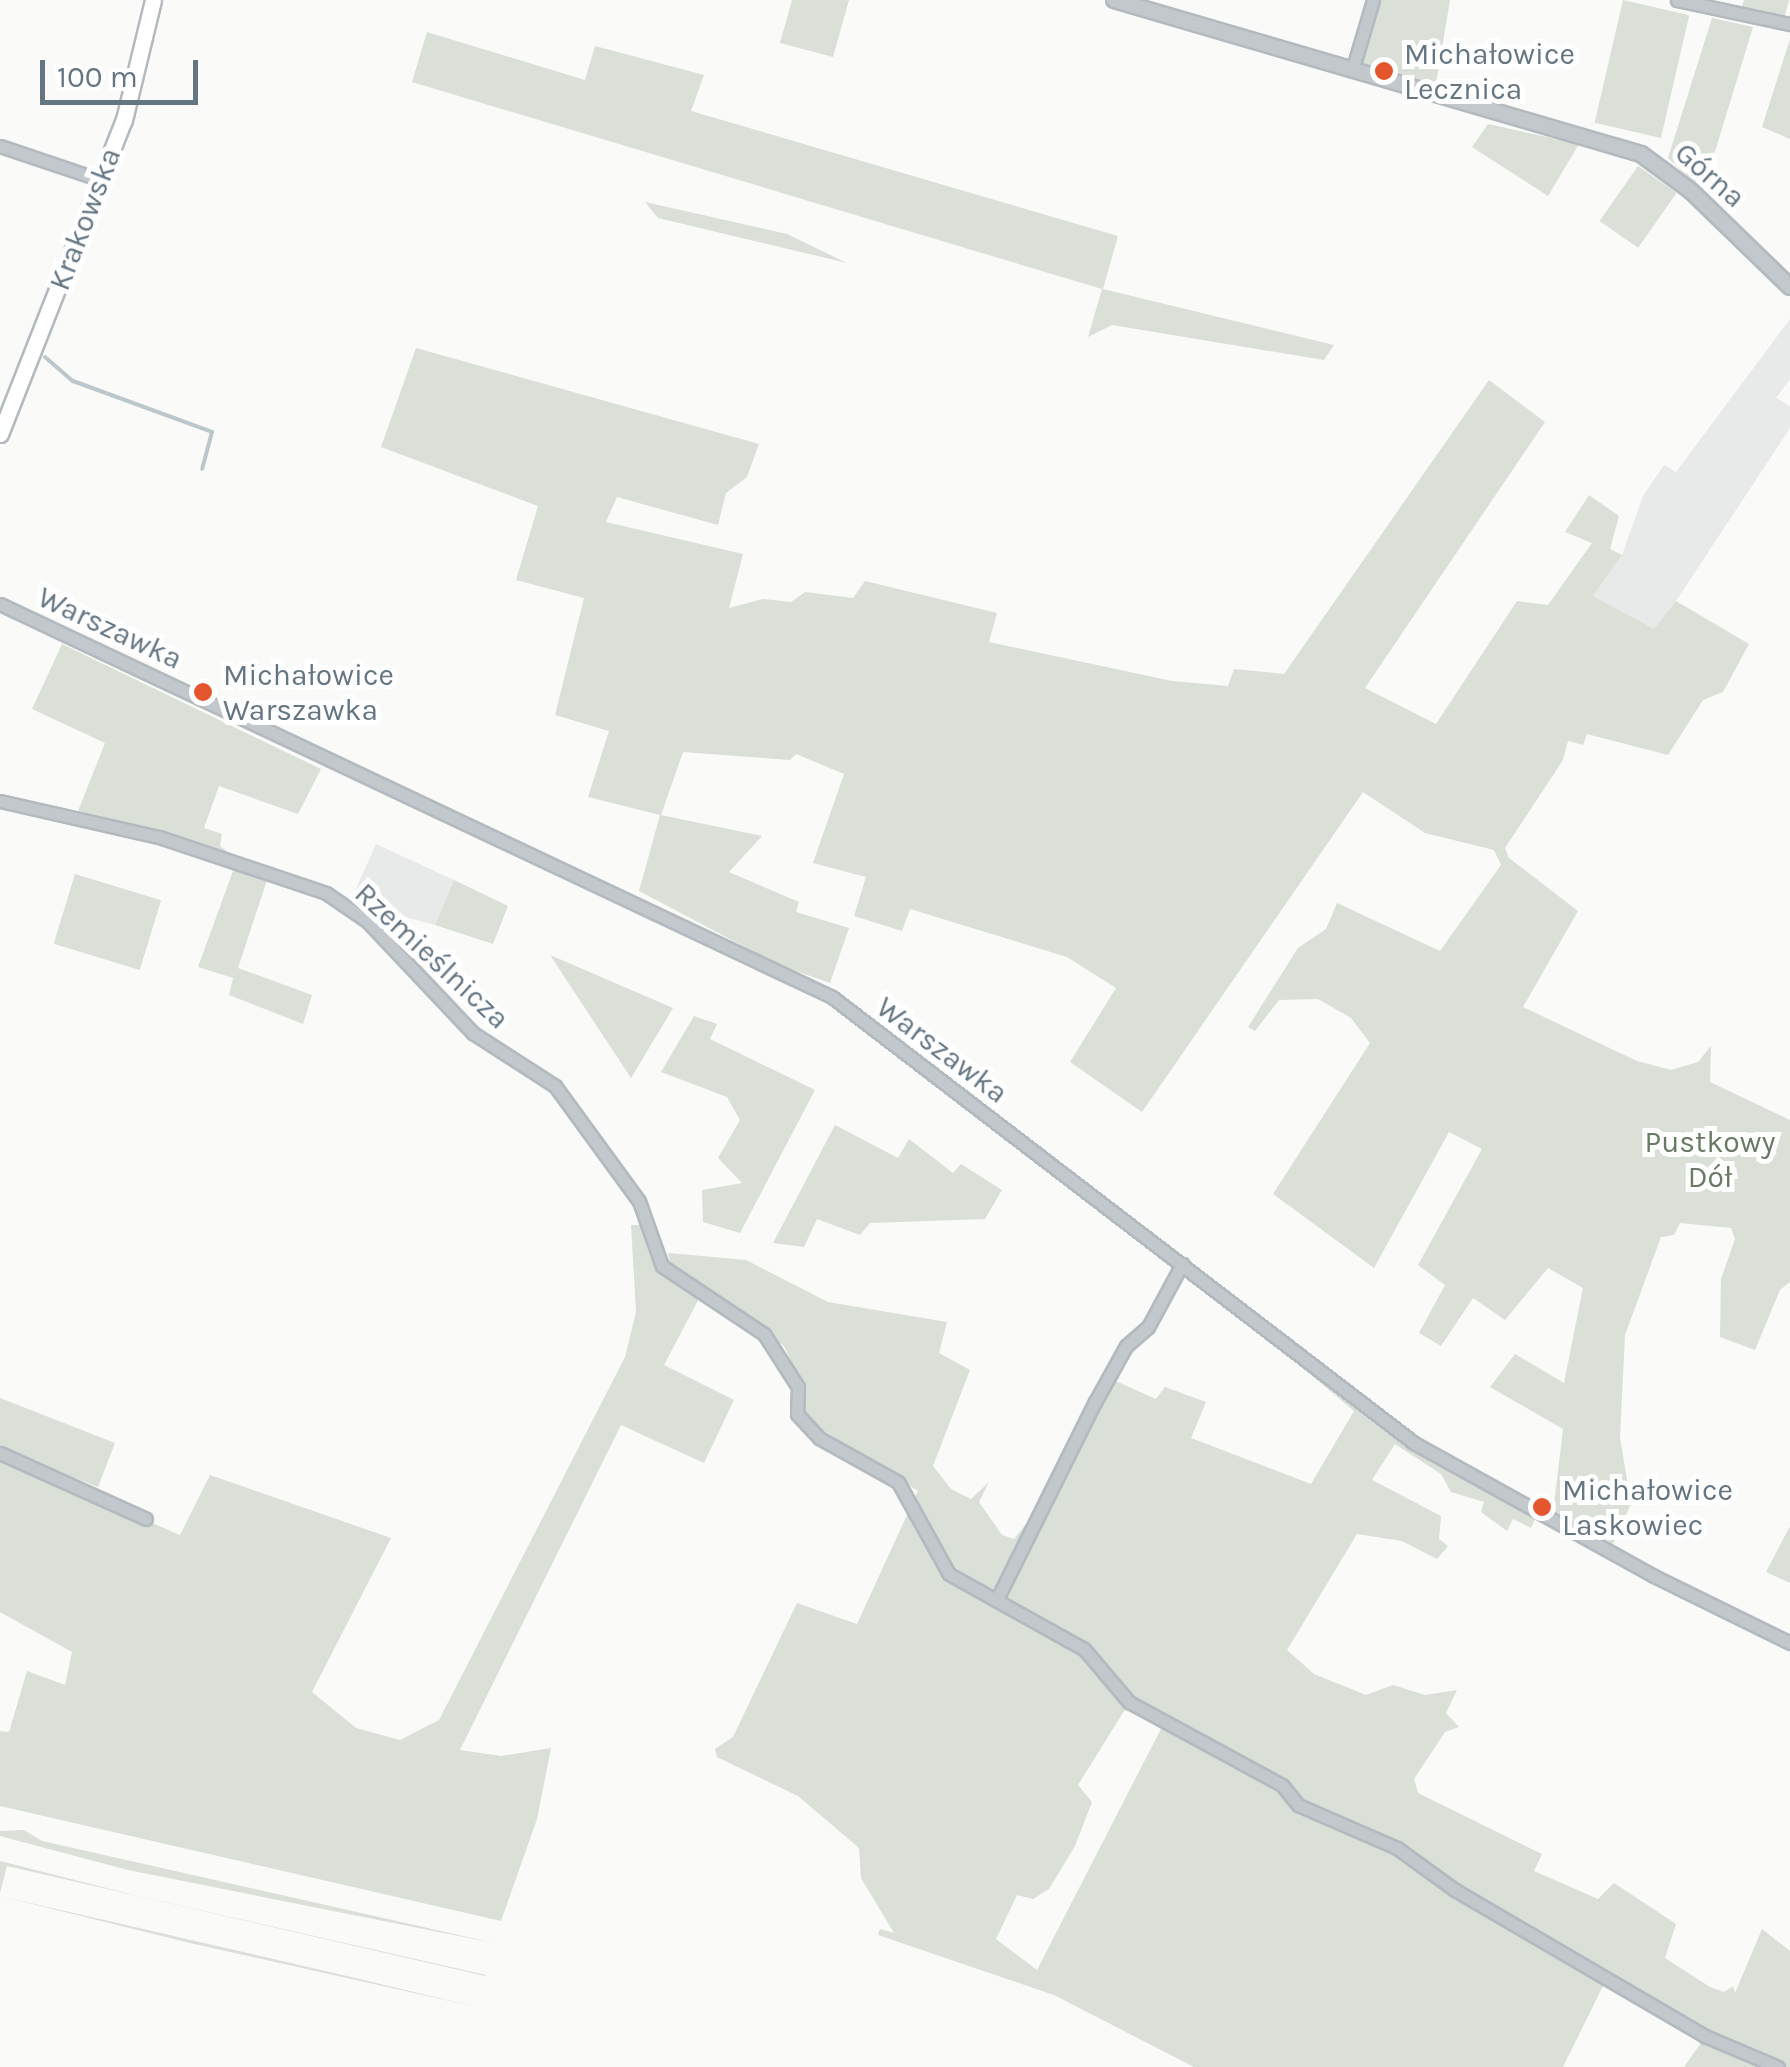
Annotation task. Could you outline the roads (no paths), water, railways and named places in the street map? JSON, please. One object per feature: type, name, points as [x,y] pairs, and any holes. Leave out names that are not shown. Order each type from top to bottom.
[{"type":"main road","name":"Krakowska","points":[[0,434],[133,93],[153,0]]},
{"type":"street","name":"Górna","points":[[1114,0],[1656,162],[1790,288]]},
{"type":"street","points":[[1352,71],[1373,0]]},
{"type":"street","points":[[1676,0],[1790,24]]},
{"type":"street","points":[[0,146],[101,180]]},
{"type":"street","name":"Warszawka","points":[[0,604],[814,986],[1182,1264],[1313,1371],[1434,1456],[1790,1643]]},
{"type":"street","name":"Rzemieślnicza","points":[[0,801],[160,837],[326,893],[367,921],[473,1033],[555,1086],[639,1201],[662,1266],[764,1334],[798,1387],[798,1414],[819,1438],[874,1463],[898,1482],[949,1574],[998,1598]]},
{"type":"street","points":[[1182,1264],[1148,1327],[1126,1346],[1095,1402],[998,1598],[1084,1648],[1130,1702],[1282,1784],[1298,1805],[1397,1848],[1455,1890],[1705,2036],[1778,2067]]},
{"type":"street","points":[[0,1452],[146,1519]]},
{"type":"waterway","points":[[45,357],[73,381],[212,432],[202,469]]},
{"type":"place","name":"Michałowice Lecznica","points":[[1384,71]]},
{"type":"place","name":"Michałowice Warszawka","points":[[203,692]]},
{"type":"place","name":"Michałowice Laskowiec","points":[[1542,1507]]},
{"type":"park label","name":"Pustkowy Dół","points":[[1710,1159]]}]
